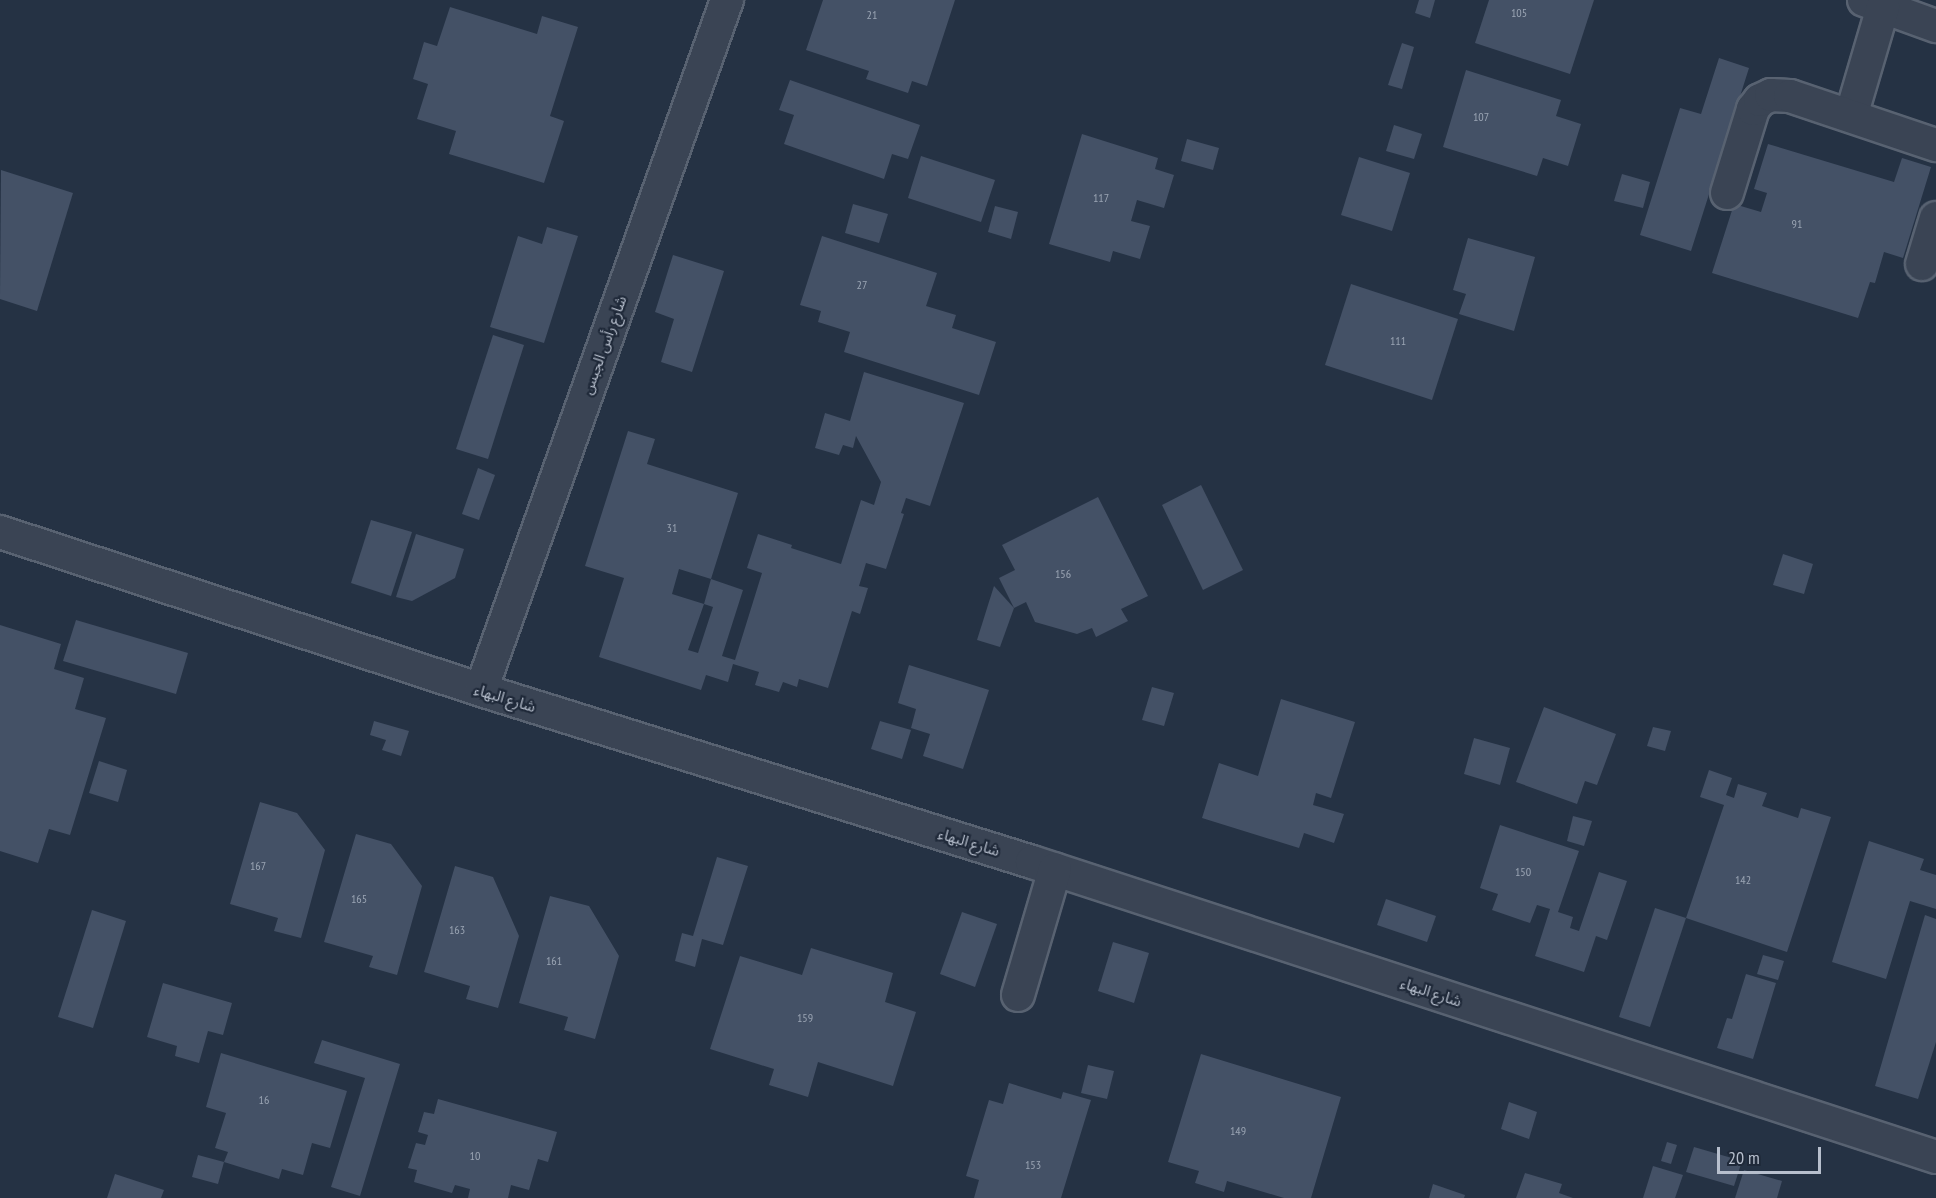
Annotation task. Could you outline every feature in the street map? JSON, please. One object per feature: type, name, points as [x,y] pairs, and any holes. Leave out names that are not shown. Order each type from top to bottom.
[{"type":"street","name":"شارع رأس الجبس","points":[[481,690],[727,0]]},
{"type":"street","points":[[1851,116],[1873,3],[1936,26]]},
{"type":"street","points":[[1727,193],[1753,109],[1760,100],[1781,94],[1936,145]]},
{"type":"street","points":[[1922,264],[1936,218]]},
{"type":"street","name":"شارع البهاء","points":[[0,532],[481,690],[1055,869],[1936,1157]]},
{"type":"street","points":[[1018,995],[1055,869]]},
{"type":"building","points":[[823,0],[955,0],[927,86],[912,81],[908,93],[866,79],[869,71],[806,50]]},
{"type":"building","points":[[1419,0],[1435,0],[1430,18],[1415,13]]},
{"type":"building","points":[[1489,0],[1594,0],[1570,74],[1475,43]]},
{"type":"building","points":[[450,7],[537,34],[542,16],[578,27],[550,116],[564,121],[544,183],[449,154],[456,131],[417,119],[428,84],[413,79],[424,42],[437,46]]},
{"type":"building","points":[[1402,43],[1414,47],[1402,89],[1388,85]]},
{"type":"building","points":[[1719,58],[1749,68],[1691,251],[1640,235],[1680,108],[1701,114]]},
{"type":"building","points":[[1466,70],[1561,100],[1556,116],[1581,124],[1568,166],[1543,158],[1537,176],[1443,147]]},
{"type":"building","points":[[790,80],[920,125],[908,159],[892,154],[884,179],[784,144],[794,115],[779,110]]},
{"type":"building","points":[[1394,125],[1422,134],[1414,159],[1386,151]]},
{"type":"building","points":[[1082,134],[1158,158],[1155,169],[1174,175],[1164,208],[1137,200],[1131,221],[1150,226],[1140,259],[1113,251],[1110,262],[1049,244]]},
{"type":"building","points":[[1187,139],[1219,148],[1213,170],[1181,161]]},
{"type":"building","points":[[1768,144],[1894,182],[1902,158],[1931,167],[1903,258],[1884,252],[1875,283],[1870,282],[1858,318],[1712,273],[1734,204],[1761,212],[1767,193],[1754,189]]},
{"type":"building","points":[[921,156],[995,180],[981,222],[908,198]]},
{"type":"building","points":[[1359,157],[1410,173],[1392,231],[1341,215]]},
{"type":"building","points":[[1,170],[73,193],[37,311],[0,299]]},
{"type":"building","points":[[1622,174],[1650,182],[1643,208],[1614,201]]},
{"type":"building","points":[[853,204],[888,214],[879,243],[845,233]]},
{"type":"building","points":[[995,206],[1018,212],[1011,239],[988,232]]},
{"type":"building","points":[[547,227],[578,236],[544,343],[490,327],[518,236],[542,244]]},
{"type":"building","points":[[822,236],[937,273],[926,306],[956,315],[952,328],[996,342],[979,395],[844,352],[850,332],[818,322],[821,311],[800,305]]},
{"type":"building","points":[[1468,238],[1535,257],[1514,331],[1459,314],[1466,294],[1453,290]]},
{"type":"building","points":[[673,255],[724,271],[692,372],[661,362],[674,319],[655,312]]},
{"type":"building","points":[[1351,284],[1458,319],[1432,400],[1325,365]]},
{"type":"building","points":[[493,335],[524,345],[488,459],[456,449]]},
{"type":"building","points":[[864,372],[964,403],[930,506],[906,498],[901,513],[904,514],[886,569],[866,563],[859,586],[868,588],[860,614],[852,611],[828,688],[799,679],[797,687],[783,682],[779,692],[755,685],[759,672],[733,664],[728,682],[706,675],[701,690],[599,657],[624,578],[585,566],[628,431],[655,439],[647,464],[738,493],[711,579],[743,590],[722,656],[735,660],[762,573],[747,568],[758,534],[792,545],[791,548],[841,564],[861,500],[874,505],[881,482],[856,436],[853,448],[843,445],[839,455],[815,448],[825,413],[850,421]],"holes":[[[679,569],[711,579],[704,604],[672,594]],[[704,604],[713,607],[698,653],[688,650]]]},
{"type":"building","points":[[478,468],[495,475],[479,520],[462,514]]},
{"type":"building","points":[[1201,485],[1243,570],[1203,590],[1162,505]]},
{"type":"building","points":[[1098,497],[1148,596],[1121,609],[1128,621],[1096,637],[1092,628],[1077,634],[1035,622],[1026,602],[1014,608],[999,578],[1015,570],[1002,545]]},
{"type":"building","points":[[371,520],[412,532],[391,596],[351,583]]},
{"type":"building","points":[[416,534],[464,549],[455,578],[412,601],[396,597]]},
{"type":"building","points":[[1783,554],[1813,564],[1804,594],[1773,585]]},
{"type":"building","points":[[994,586],[1014,608],[1000,647],[977,640]]},
{"type":"building","points":[[76,620],[188,653],[176,694],[63,661]]},
{"type":"building","points":[[0,625],[61,644],[54,669],[84,678],[75,709],[106,718],[70,835],[49,829],[38,863],[0,851]]},
{"type":"building","points":[[909,665],[989,690],[963,769],[923,756],[930,734],[911,728],[916,709],[898,703]]},
{"type":"building","points":[[1152,687],[1174,693],[1164,726],[1142,720]]},
{"type":"building","points":[[1281,699],[1355,722],[1331,798],[1316,793],[1313,805],[1344,814],[1334,843],[1304,833],[1299,848],[1202,818],[1219,763],[1258,776]]},
{"type":"building","points":[[1544,707],[1616,734],[1597,785],[1585,781],[1577,804],[1516,782]]},
{"type":"building","points":[[374,721],[409,731],[401,756],[382,750],[386,740],[370,735]]},
{"type":"building","points":[[880,721],[911,730],[902,759],[871,749]]},
{"type":"building","points":[[1653,727],[1671,731],[1665,751],[1647,746]]},
{"type":"building","points":[[1474,738],[1510,748],[1500,785],[1464,774]]},
{"type":"building","points":[[99,761],[127,770],[118,802],[89,793]]},
{"type":"building","points":[[1709,770],[1732,778],[1726,795],[1734,798],[1738,784],[1767,793],[1762,806],[1798,818],[1801,808],[1831,817],[1787,952],[1686,918],[1724,805],[1700,797]]},
{"type":"building","points":[[260,802],[297,813],[325,850],[301,938],[274,931],[278,918],[230,904]]},
{"type":"building","points":[[1573,816],[1592,821],[1584,846],[1567,841]]},
{"type":"building","points":[[1500,825],[1579,851],[1558,912],[1573,917],[1570,928],[1579,931],[1599,872],[1627,881],[1607,940],[1596,936],[1584,972],[1535,956],[1550,909],[1537,905],[1530,923],[1492,910],[1498,894],[1480,888]]},
{"type":"building","points":[[356,834],[391,844],[422,886],[397,975],[369,967],[373,956],[324,942]]},
{"type":"building","points":[[1869,841],[1924,859],[1920,870],[1936,875],[1936,909],[1910,901],[1886,979],[1832,962]]},
{"type":"building","points":[[717,857],[748,866],[723,945],[702,939],[695,967],[675,961],[682,933],[693,936]]},
{"type":"building","points":[[455,866],[493,877],[519,936],[498,1008],[466,999],[470,986],[424,972]]},
{"type":"building","points":[[550,896],[589,906],[619,956],[595,1039],[564,1030],[568,1017],[519,1003]]},
{"type":"building","points":[[1386,899],[1436,916],[1427,942],[1377,925]]},
{"type":"building","points":[[1655,908],[1686,918],[1650,1027],[1619,1017]]},
{"type":"building","points":[[92,910],[126,921],[93,1028],[58,1017]]},
{"type":"building","points":[[962,912],[997,924],[975,987],[940,974]]},
{"type":"building","points":[[1925,915],[1936,919],[1936,1042],[1918,1099],[1875,1086]]},
{"type":"building","points":[[1113,942],[1149,953],[1134,1003],[1098,991]]},
{"type":"building","points":[[811,948],[893,973],[885,1002],[916,1012],[893,1086],[818,1062],[808,1097],[769,1085],[774,1069],[710,1049],[740,956],[802,975]]},
{"type":"building","points":[[1763,955],[1784,961],[1778,980],[1757,974]]},
{"type":"building","points":[[1746,974],[1776,983],[1753,1059],[1717,1048],[1727,1018],[1732,1019]]},
{"type":"building","points":[[163,983],[232,1003],[223,1035],[208,1031],[199,1063],[175,1056],[177,1046],[147,1037]]},
{"type":"building","points":[[322,1040],[400,1064],[360,1196],[331,1187],[365,1078],[314,1063]]},
{"type":"building","points":[[221,1053],[347,1091],[330,1148],[312,1143],[303,1175],[282,1169],[279,1179],[224,1162],[228,1152],[215,1148],[226,1113],[206,1107]]},
{"type":"building","points":[[1201,1054],[1341,1097],[1311,1198],[1284,1198],[1227,1181],[1224,1192],[1195,1183],[1199,1171],[1168,1162]]},
{"type":"building","points":[[1088,1065],[1114,1071],[1107,1099],[1081,1093]]},
{"type":"building","points":[[1009,1083],[1061,1099],[1063,1092],[1091,1100],[1061,1198],[974,1198],[979,1180],[966,1176],[989,1100],[1003,1104]]},
{"type":"building","points":[[438,1099],[557,1132],[548,1162],[538,1159],[529,1190],[511,1185],[508,1198],[468,1198],[470,1189],[455,1185],[452,1193],[414,1182],[417,1170],[408,1168],[416,1143],[425,1145],[428,1135],[418,1132],[424,1112],[434,1114]]},
{"type":"building","points":[[1509,1102],[1537,1112],[1529,1139],[1501,1129]]},
{"type":"building","points":[[1667,1142],[1677,1145],[1671,1164],[1661,1161]]},
{"type":"building","points":[[1694,1147],[1742,1161],[1734,1186],[1686,1172]]},
{"type":"building","points":[[198,1155],[224,1162],[218,1184],[192,1177]]},
{"type":"building","points":[[1653,1166],[1683,1175],[1675,1198],[1643,1198]]},
{"type":"building","points":[[1744,1170],[1782,1181],[1777,1198],[1735,1198]]},
{"type":"building","points":[[1525,1173],[1562,1184],[1559,1193],[1573,1198],[1516,1198]]},
{"type":"building","points":[[115,1174],[164,1190],[161,1198],[107,1198]]},
{"type":"building","points":[[1433,1184],[1465,1195],[1464,1198],[1429,1198]]}]
